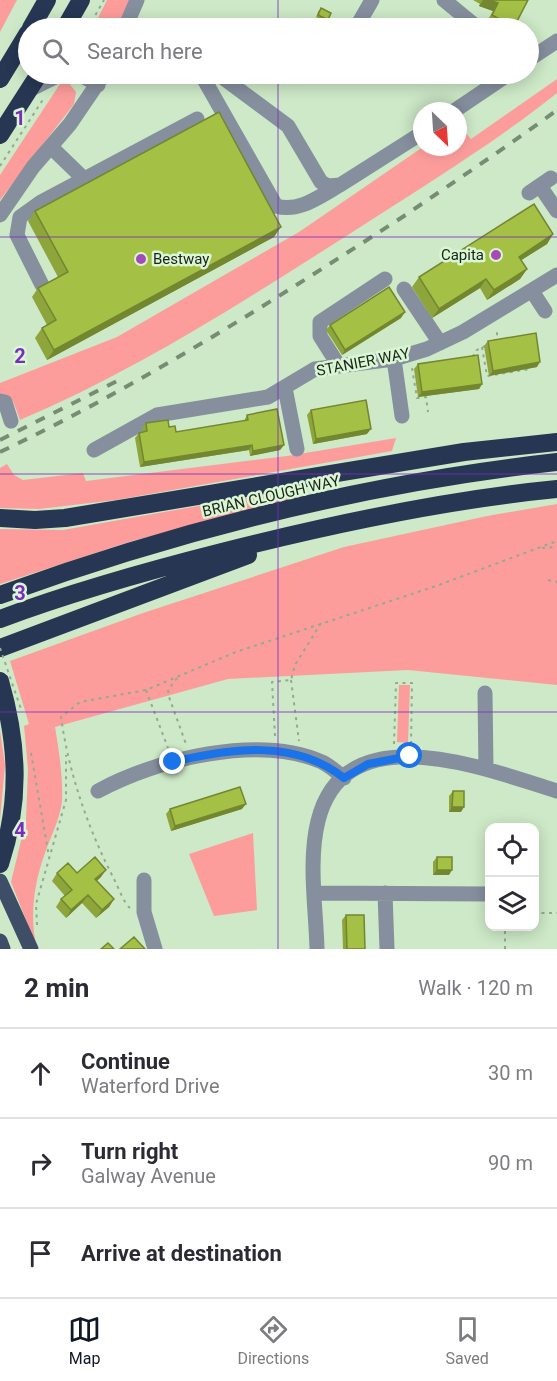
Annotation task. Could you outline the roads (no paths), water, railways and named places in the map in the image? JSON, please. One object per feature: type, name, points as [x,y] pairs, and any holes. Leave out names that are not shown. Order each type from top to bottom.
[{"type":"highway","points":[[37,18],[47,0]]},
{"type":"highway","points":[[71,18],[81,0]]},
{"type":"highway","points":[[0,79],[18,49]]},
{"type":"highway","points":[[0,135],[37,94],[38,84]]},
{"type":"highway","points":[[0,518],[35,520],[65,518],[464,452],[557,442]]},
{"type":"highway","name":"BRIAN CLOUGH WAY","points":[[0,595],[188,535],[250,519],[408,485],[557,462]]},
{"type":"highway","points":[[0,619],[177,563],[319,527],[442,504],[557,489]]},
{"type":"highway","points":[[0,648],[319,527]]},
{"type":"highway","points":[[0,681],[18,717],[13,817],[0,864]]},
{"type":"main road","points":[[0,881],[31,949]]},
{"type":"main road","points":[[0,941],[3,949]]},
{"type":"street","points":[[129,18],[137,0]]},
{"type":"street","points":[[362,18],[372,0]]},
{"type":"street","points":[[444,0],[466,18]]},
{"type":"street","points":[[539,52],[557,41]]},
{"type":"street","points":[[37,94],[49,84]]},
{"type":"street","points":[[0,215],[97,84]]},
{"type":"street","points":[[207,84],[276,206],[289,210],[340,185],[413,139]]},
{"type":"street","points":[[231,84],[288,126],[321,182],[328,186],[340,185]]},
{"type":"street","points":[[467,102],[494,84]]},
{"type":"street","points":[[42,285],[17,235],[20,217],[41,202],[197,119]]},
{"type":"street","points":[[51,147],[84,179]]},
{"type":"street","points":[[540,186],[557,211]]},
{"type":"street","name":"STANIER WAY","points":[[94,450],[157,415],[268,397],[315,369],[394,359],[440,343],[495,314],[557,275]]},
{"type":"street","points":[[339,366],[320,336],[320,322],[385,279]]},
{"type":"street","points":[[404,290],[440,343]]},
{"type":"street","points":[[532,291],[544,311]]},
{"type":"street","points":[[394,359],[402,416]]},
{"type":"street","points":[[285,388],[297,449]]},
{"type":"street","points":[[0,401],[5,402],[11,421]]},
{"type":"street","points":[[485,693],[486,769]]},
{"type":"street","points":[[98,791],[114,782],[173,762],[241,750],[276,751],[301,756],[321,762],[344,778]]},
{"type":"street","points":[[317,949],[315,893],[318,823],[329,795],[344,778],[368,764],[410,756],[447,759],[557,791]]},
{"type":"street","points":[[144,880],[144,912],[156,949]]},
{"type":"street","points":[[315,893],[485,894]]},
{"type":"street","points":[[385,893],[387,949]]},
{"type":"railway","points":[[0,452],[104,399],[206,341],[404,216],[557,110]]},
{"type":"railway","points":[[0,440],[123,378]]},
{"type":"place","name":"Capita","points":[[496,255]]},
{"type":"place","name":"Bestway","points":[[141,259]]}]
